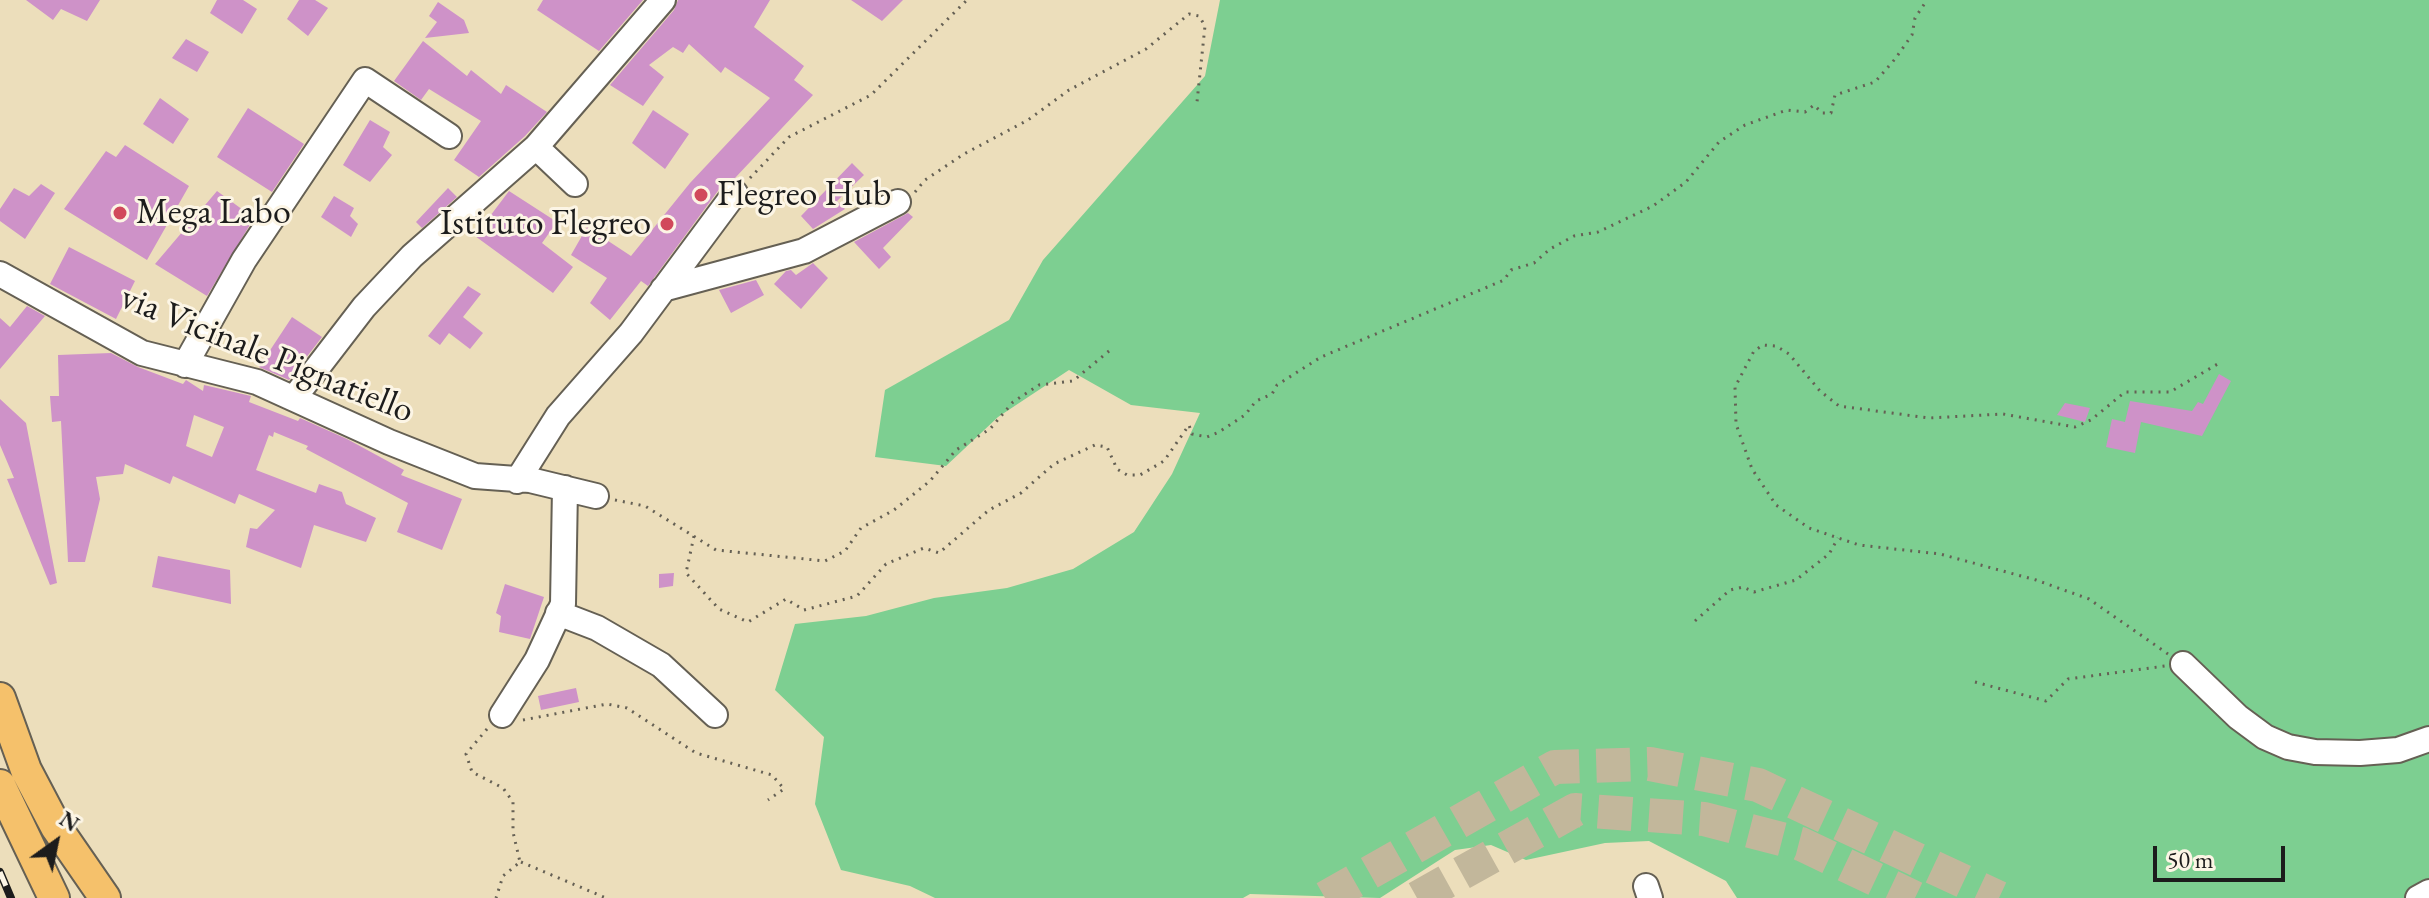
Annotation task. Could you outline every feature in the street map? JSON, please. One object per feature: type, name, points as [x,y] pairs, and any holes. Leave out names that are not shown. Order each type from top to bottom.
[{"type":"main road","points":[[0,698],[13,778],[54,898]]},
{"type":"main road","points":[[13,778],[56,827],[105,898]]},
{"type":"street","points":[[294,398],[364,307],[412,256],[536,147],[663,0]]},
{"type":"street","points":[[185,365],[244,260],[365,80],[449,136]]},
{"type":"street","points":[[536,147],[575,184]]},
{"type":"street","points":[[517,481],[558,416],[621,345],[735,193]]},
{"type":"street","points":[[663,289],[804,251],[898,202]]},
{"type":"street","name":"via Vicinale Pignatiello","points":[[0,274],[142,353],[257,382],[389,442],[475,476],[565,488],[596,496]]},
{"type":"street","points":[[504,712],[537,660],[563,604],[566,581],[565,488]]},
{"type":"street","points":[[558,613],[597,628],[661,665],[715,715]]},
{"type":"street","points":[[2183,664],[2238,717],[2265,737],[2288,747],[2360,753],[2398,750],[2429,739]]},
{"type":"street","points":[[2418,898],[2429,892]]},
{"type":"path","points":[[735,193],[789,137],[871,95],[967,0]]},
{"type":"path","points":[[694,536],[686,573],[719,609],[748,622],[786,599],[804,610],[857,596],[886,564],[924,548],[939,553],[989,510],[1021,493],[1054,464],[1095,445],[1107,447],[1117,469],[1127,475],[1140,475],[1164,461],[1189,425],[1192,434],[1207,437],[1219,432],[1245,415],[1256,401],[1272,394],[1277,385],[1321,357],[1504,280],[1511,270],[1534,263],[1550,249],[1574,236],[1598,232],[1653,206],[1686,182],[1719,142],[1745,125],[1787,110],[1805,112],[1814,105],[1822,113],[1831,113],[1835,95],[1875,82],[1895,59],[1912,35],[1915,18],[1927,0]]},
{"type":"path","points":[[898,202],[964,154],[1028,120],[1069,90],[1146,49],[1189,14],[1199,16],[1205,26],[1197,102]]},
{"type":"path","points":[[2183,664],[2089,599],[2036,580],[1940,554],[1859,545],[1809,528],[1776,505],[1752,469],[1736,424],[1735,387],[1745,363],[1763,345],[1776,346],[1789,354],[1820,391],[1839,406],[1929,418],[2003,414],[2075,427],[2091,420],[2125,392],[2170,392],[2221,362]]},
{"type":"path","points":[[596,496],[645,506],[716,550],[825,561],[845,551],[861,528],[894,510],[930,481],[956,450],[990,429],[1013,402],[1039,385],[1073,381],[1109,351]]},
{"type":"path","points":[[1695,621],[1730,590],[1743,587],[1754,592],[1796,580],[1829,554],[1838,538]]},
{"type":"path","points":[[1975,682],[2046,701],[2068,679],[2183,664]]},
{"type":"path","points":[[520,862],[513,832],[513,802],[503,788],[472,772],[466,754],[475,740],[504,712],[523,720],[607,704],[627,708],[696,753],[772,775],[784,789],[768,800]]},
{"type":"path","points":[[496,898],[503,876],[520,862]]},
{"type":"path","points":[[520,862],[606,898]]},
{"type":"green space","points":[[1220,0],[2429,0],[2429,898],[1737,898],[1726,881],[1649,841],[1605,843],[1526,860],[1491,845],[1455,850],[1380,898],[1250,894],[1243,898],[935,898],[910,886],[841,870],[815,804],[824,737],[775,690],[795,624],[866,616],[934,598],[1007,588],[1073,569],[1134,532],[1172,474],[1200,413],[1131,405],[1069,370],[998,417],[946,466],[875,457],[885,390],[1009,320],[1043,260],[1205,76]]},
{"type":"building","points":[[26,0],[100,0],[87,21],[61,9],[53,20]]},
{"type":"building","points":[[217,0],[243,0],[257,9],[242,34],[210,13]]},
{"type":"building","points":[[299,0],[315,0],[328,8],[308,36],[287,19]]},
{"type":"building","points":[[543,0],[643,0],[599,51],[537,10]]},
{"type":"building","points":[[678,0],[770,0],[754,27],[804,66],[794,80],[813,95],[735,178],[723,184],[648,286],[641,281],[610,320],[590,303],[607,278],[571,255],[587,227],[631,256],[690,183],[770,98],[725,67],[721,73],[689,44],[683,53],[673,47],[649,65],[664,77],[643,106],[610,85],[674,10]]},
{"type":"building","points":[[851,0],[903,0],[882,21]]},
{"type":"building","points":[[438,2],[464,20],[469,33],[425,38],[437,22],[429,16]]},
{"type":"building","points":[[186,39],[209,52],[197,72],[172,58]]},
{"type":"building","points":[[423,41],[467,76],[471,70],[501,94],[506,85],[547,112],[479,177],[454,160],[481,121],[429,89],[421,100],[394,81]]},
{"type":"building","points":[[160,98],[189,119],[173,144],[143,124]]},
{"type":"building","points":[[248,108],[304,144],[272,192],[217,157]]},
{"type":"building","points":[[653,110],[689,134],[665,169],[632,143]]},
{"type":"building","points":[[370,120],[390,132],[383,147],[392,155],[370,182],[343,165]]},
{"type":"building","points":[[125,145],[189,186],[147,260],[64,209],[106,151],[116,157]]},
{"type":"building","points":[[852,163],[864,175],[837,201],[845,209],[813,229],[801,216]]},
{"type":"building","points":[[41,184],[55,193],[25,239],[0,221],[0,209],[14,188],[29,196]]},
{"type":"building","points":[[448,188],[457,197],[422,228],[416,222]]},
{"type":"building","points":[[217,191],[254,218],[207,296],[155,264]]},
{"type":"building","points":[[509,191],[557,222],[542,243],[573,267],[553,293],[475,236]]},
{"type":"building","points":[[334,196],[354,208],[350,216],[358,224],[351,237],[321,217]]},
{"type":"building","points":[[908,213],[913,217],[883,248],[891,257],[879,269],[854,242]]},
{"type":"building","points":[[69,247],[135,281],[116,319],[50,284]]},
{"type":"building","points":[[813,263],[828,278],[801,309],[774,284],[786,271],[791,270],[796,275]]},
{"type":"building","points":[[756,280],[764,295],[731,313],[719,290]]},
{"type":"building","points":[[468,286],[481,294],[463,317],[483,333],[470,349],[449,333],[440,345],[428,336]]},
{"type":"building","points":[[27,306],[45,316],[0,369],[0,318],[10,327]]},
{"type":"building","points":[[292,317],[322,337],[289,380],[259,367]]},
{"type":"building","points":[[111,353],[183,384],[186,380],[203,391],[204,385],[251,396],[249,402],[298,421],[300,418],[347,439],[404,470],[401,475],[462,499],[442,550],[397,532],[408,503],[306,449],[308,446],[274,432],[273,437],[269,435],[256,470],[316,493],[319,484],[342,492],[346,504],[376,518],[366,542],[314,525],[301,568],[246,547],[250,528],[257,529],[275,510],[239,494],[235,504],[173,476],[170,484],[125,464],[123,474],[96,477],[100,499],[85,562],[68,562],[61,421],[52,422],[50,396],[59,396],[58,355]],"holes":[[[194,415],[224,427],[212,457],[186,446]]]},
{"type":"building","points":[[2219,374],[2231,381],[2202,436],[2141,422],[2135,453],[2106,447],[2112,419],[2125,422],[2130,401],[2192,411],[2198,402],[2203,404]]},
{"type":"building","points":[[0,399],[26,423],[57,583],[50,585],[7,479],[14,478],[0,445]]},
{"type":"building","points":[[2065,403],[2090,408],[2085,422],[2057,415]]},
{"type":"building","points":[[158,556],[230,570],[231,604],[152,587]]},
{"type":"building","points":[[674,573],[673,586],[659,588],[659,574]]},
{"type":"building","points":[[505,584],[544,597],[530,639],[499,632],[501,616],[496,613]]},
{"type":"building","points":[[576,688],[579,702],[541,710],[538,696]]},
{"type":"tunnel","points":[[1325,898],[1555,767],[1650,764],[1758,785],[1999,898]]},
{"type":"tunnel","points":[[1417,898],[1575,810],[1704,819],[1801,844],[1915,898]]},
{"type":"railway","points":[[0,872],[11,898]]},
{"type":"place","name":"Flegreo Hub","points":[[701,195]]},
{"type":"place","name":"Mega Labo","points":[[120,213]]},
{"type":"place","name":"Istituto Flegreo","points":[[667,224]]}]
